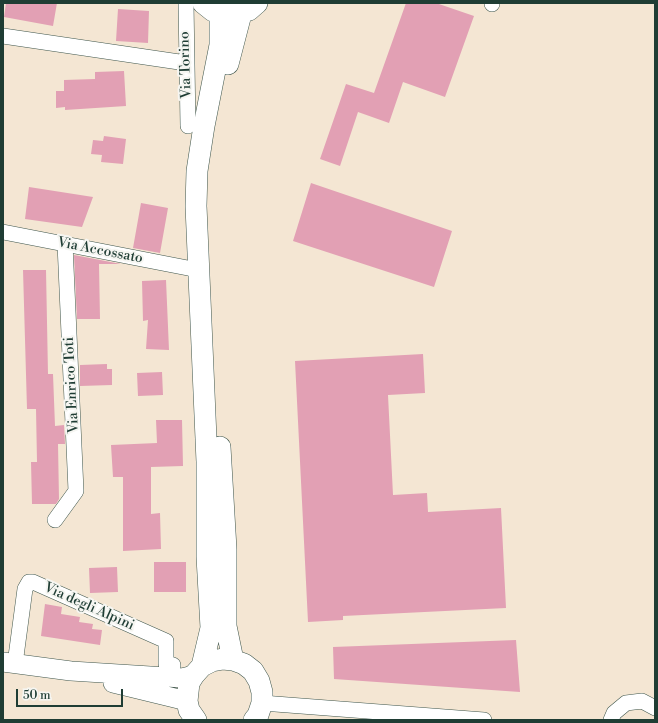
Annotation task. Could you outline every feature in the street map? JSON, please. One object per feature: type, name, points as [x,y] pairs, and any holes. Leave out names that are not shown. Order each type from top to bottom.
[{"type":"main road","points":[[195,5],[230,15],[249,8]]},
{"type":"main road","points":[[195,5],[220,45],[197,171],[196,206],[207,462],[207,557],[211,628],[198,671]]},
{"type":"main road","points":[[234,660],[226,626],[226,549],[208,246],[207,201],[210,163],[228,59],[249,8]]},
{"type":"main road","points":[[196,720],[189,710],[187,701],[189,683],[198,671],[212,661],[223,659],[234,660],[244,664],[253,671],[261,686],[258,712]]},
{"type":"street","name":"Via Torino","points":[[188,126],[186,63],[195,5]]},
{"type":"street","points":[[3,36],[186,63]]},
{"type":"street","name":"Via Accossato","points":[[3,232],[198,270]]},
{"type":"street","name":"Via Enrico Toti","points":[[55,520],[76,492],[65,244]]},
{"type":"street","name":"Via degli Alpini","points":[[172,676],[173,665],[166,664],[166,641],[33,582],[29,582],[25,589],[9,663],[71,671],[172,676],[182,678],[198,671]]},
{"type":"street","name":"Via degli Alpini","points":[[71,671],[187,701]]},
{"type":"street","points":[[610,720],[614,713],[626,703],[642,702],[655,708]]},
{"type":"street","points":[[258,712],[484,720]]},
{"type":"building","points":[[6,3],[57,3],[53,26],[4,17]]},
{"type":"building","points":[[406,3],[436,3],[474,16],[445,97],[403,82],[389,123],[358,112],[340,166],[320,159],[346,84],[374,93]]},
{"type":"building","points":[[118,9],[149,11],[148,43],[116,41]]},
{"type":"building","points":[[124,71],[126,106],[65,110],[65,107],[56,108],[56,91],[64,91],[64,80],[95,79],[95,72]]},
{"type":"building","points":[[104,136],[126,139],[123,164],[101,162],[102,155],[91,154],[93,140],[103,141]]},
{"type":"building","points":[[311,183],[452,231],[434,287],[293,241]]},
{"type":"building","points":[[29,187],[93,197],[82,227],[25,219]]},
{"type":"building","points":[[141,203],[168,208],[160,253],[133,248]]},
{"type":"building","points":[[74,255],[121,264],[99,264],[100,319],[77,319]]},
{"type":"building","points":[[23,270],[46,270],[48,374],[53,374],[55,426],[64,425],[65,444],[58,444],[59,499],[56,504],[32,504],[31,462],[37,462],[36,409],[27,409]]},
{"type":"building","points":[[166,280],[169,350],[146,349],[148,320],[143,321],[142,281]]},
{"type":"building","points":[[423,354],[425,393],[388,395],[393,495],[427,493],[428,512],[501,508],[506,608],[343,616],[343,620],[308,622],[295,361]]},
{"type":"building","points":[[107,364],[107,369],[112,369],[112,385],[80,386],[80,365]]},
{"type":"building","points":[[162,372],[163,395],[138,396],[137,373]]},
{"type":"building","points":[[156,420],[182,420],[183,466],[151,467],[151,514],[160,513],[161,549],[123,551],[123,477],[113,477],[111,445],[157,443]]},
{"type":"building","points":[[154,562],[186,562],[186,592],[154,592]]},
{"type":"building","points":[[117,567],[118,592],[90,593],[89,568]]},
{"type":"building","points":[[45,604],[62,607],[61,614],[80,617],[79,622],[93,624],[92,629],[102,630],[100,645],[41,636]]},
{"type":"building","points":[[516,640],[520,692],[334,679],[333,647]]}]
